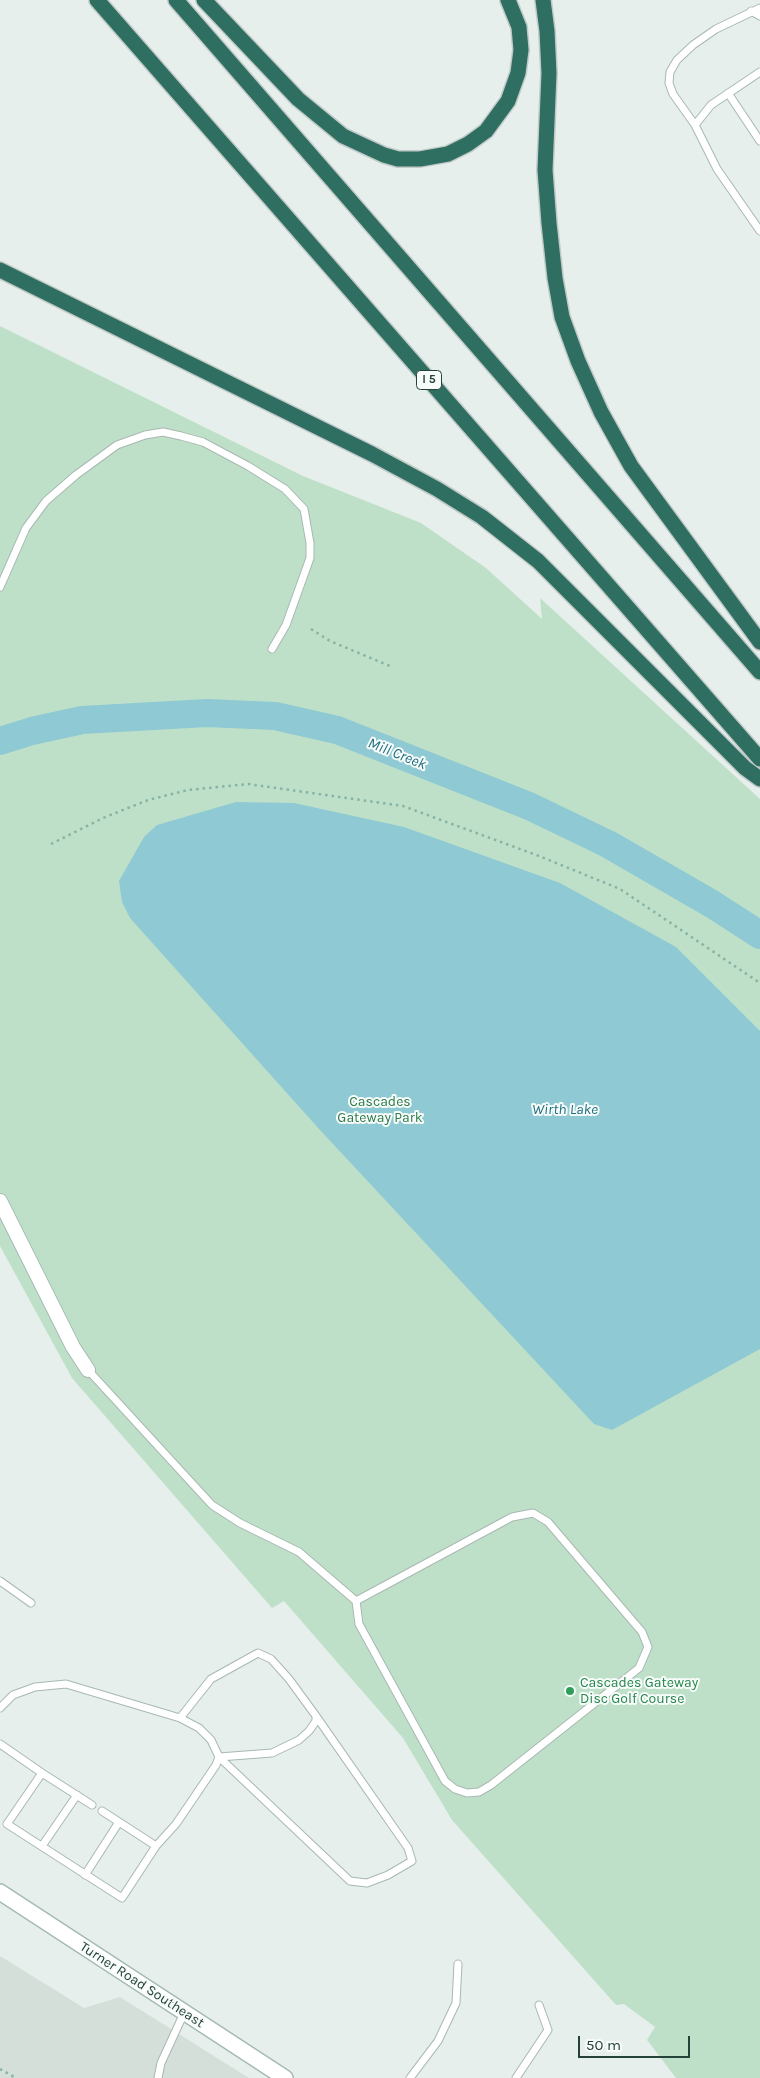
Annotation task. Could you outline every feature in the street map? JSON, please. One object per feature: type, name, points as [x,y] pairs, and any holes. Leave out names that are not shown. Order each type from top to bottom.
[{"type":"highway","name":"I 5","points":[[97,0],[760,759]]},
{"type":"highway","points":[[176,0],[760,672]]},
{"type":"highway","points":[[204,0],[298,99],[343,136],[384,155],[398,159],[420,159],[448,154],[468,144],[486,131],[508,101],[518,73],[521,50],[519,27],[508,0]]},
{"type":"highway","points":[[544,0],[549,73],[546,179],[555,278],[562,317],[582,370],[601,412],[631,466],[760,642]]},
{"type":"highway","points":[[0,270],[372,454],[437,489],[482,518],[513,540],[544,566],[745,768],[760,779]]},
{"type":"main road","name":"Turner Road Southeast","points":[[0,1892],[285,2078]]},
{"type":"street","points":[[0,1201],[74,1347],[88,1370]]},
{"type":"lane","points":[[760,8],[716,29],[693,45],[677,60],[670,72],[668,83],[673,94],[695,125],[717,168],[760,231]]},
{"type":"lane","points":[[751,11],[760,16]]},
{"type":"lane","points":[[695,125],[711,106],[760,72]]},
{"type":"lane","points":[[728,93],[760,141]]},
{"type":"lane","points":[[0,587],[26,528],[46,500],[117,445],[145,435],[163,432],[181,436],[203,442],[248,466],[285,489],[304,509],[310,543],[310,558],[286,624],[272,649]]},
{"type":"lane","points":[[88,1370],[212,1505],[240,1523],[299,1552],[356,1601],[359,1624],[444,1781],[456,1789],[467,1793],[478,1792],[491,1785],[639,1668],[648,1647],[642,1632],[548,1522],[533,1513],[512,1517],[356,1601]]},
{"type":"lane","points":[[0,1581],[31,1602]]},
{"type":"lane","points":[[0,1708],[14,1695],[35,1687],[66,1684],[180,1718],[199,1728],[211,1740],[219,1757],[350,1881],[367,1883],[388,1875],[412,1861],[408,1848],[316,1716],[271,1659],[258,1653],[211,1679],[180,1718]]},
{"type":"lane","points":[[219,1757],[272,1753],[299,1740],[309,1731],[316,1721],[316,1716]]},
{"type":"lane","points":[[0,1744],[92,1805]]},
{"type":"lane","points":[[42,1773],[7,1824],[122,1898],[156,1846],[176,1824],[216,1765],[219,1757]]},
{"type":"lane","points":[[42,1846],[77,1795]]},
{"type":"lane","points":[[102,1811],[156,1846]]},
{"type":"lane","points":[[85,1875],[119,1822]]},
{"type":"lane","points":[[410,2078],[438,2041],[456,2003],[458,1964]]},
{"type":"lane","points":[[516,2078],[548,2030],[538,2006]]},
{"type":"lane","points":[[158,2078],[161,2063],[184,2012]]},
{"type":"path","points":[[311,629],[330,641],[390,666]]},
{"type":"path","points":[[51,844],[103,818],[148,800],[188,790],[248,784],[403,806],[539,856],[620,889],[760,983]]},
{"type":"path","points":[[0,2068],[16,2078]]},
{"type":"shaded area","points":[[0,1956],[84,2008],[120,1997],[249,2078],[0,2078]]},
{"type":"green space","name":"Cascades Gateway Park","points":[[0,326],[303,476],[421,523],[486,568],[542,619],[540,598],[760,799],[760,2078],[676,2078],[647,2040],[655,2027],[624,2004],[616,2005],[452,1820],[403,1738],[284,1601],[272,1608],[72,1378],[0,1246]]},
{"type":"water","name":"Wirth Lake","points":[[236,802],[294,803],[404,827],[560,883],[676,947],[760,1031],[760,1349],[612,1430],[594,1424],[320,1130],[130,918],[122,902],[119,881],[144,837],[157,825]]},
{"type":"waterway","name":"Mill Creek","points":[[0,741],[32,731],[82,720],[207,713],[275,716],[337,730],[529,806],[608,844],[712,904],[760,935]]},
{"type":"place","name":"Cascades Gateway Disc Golf Course","points":[[570,1691]]}]
